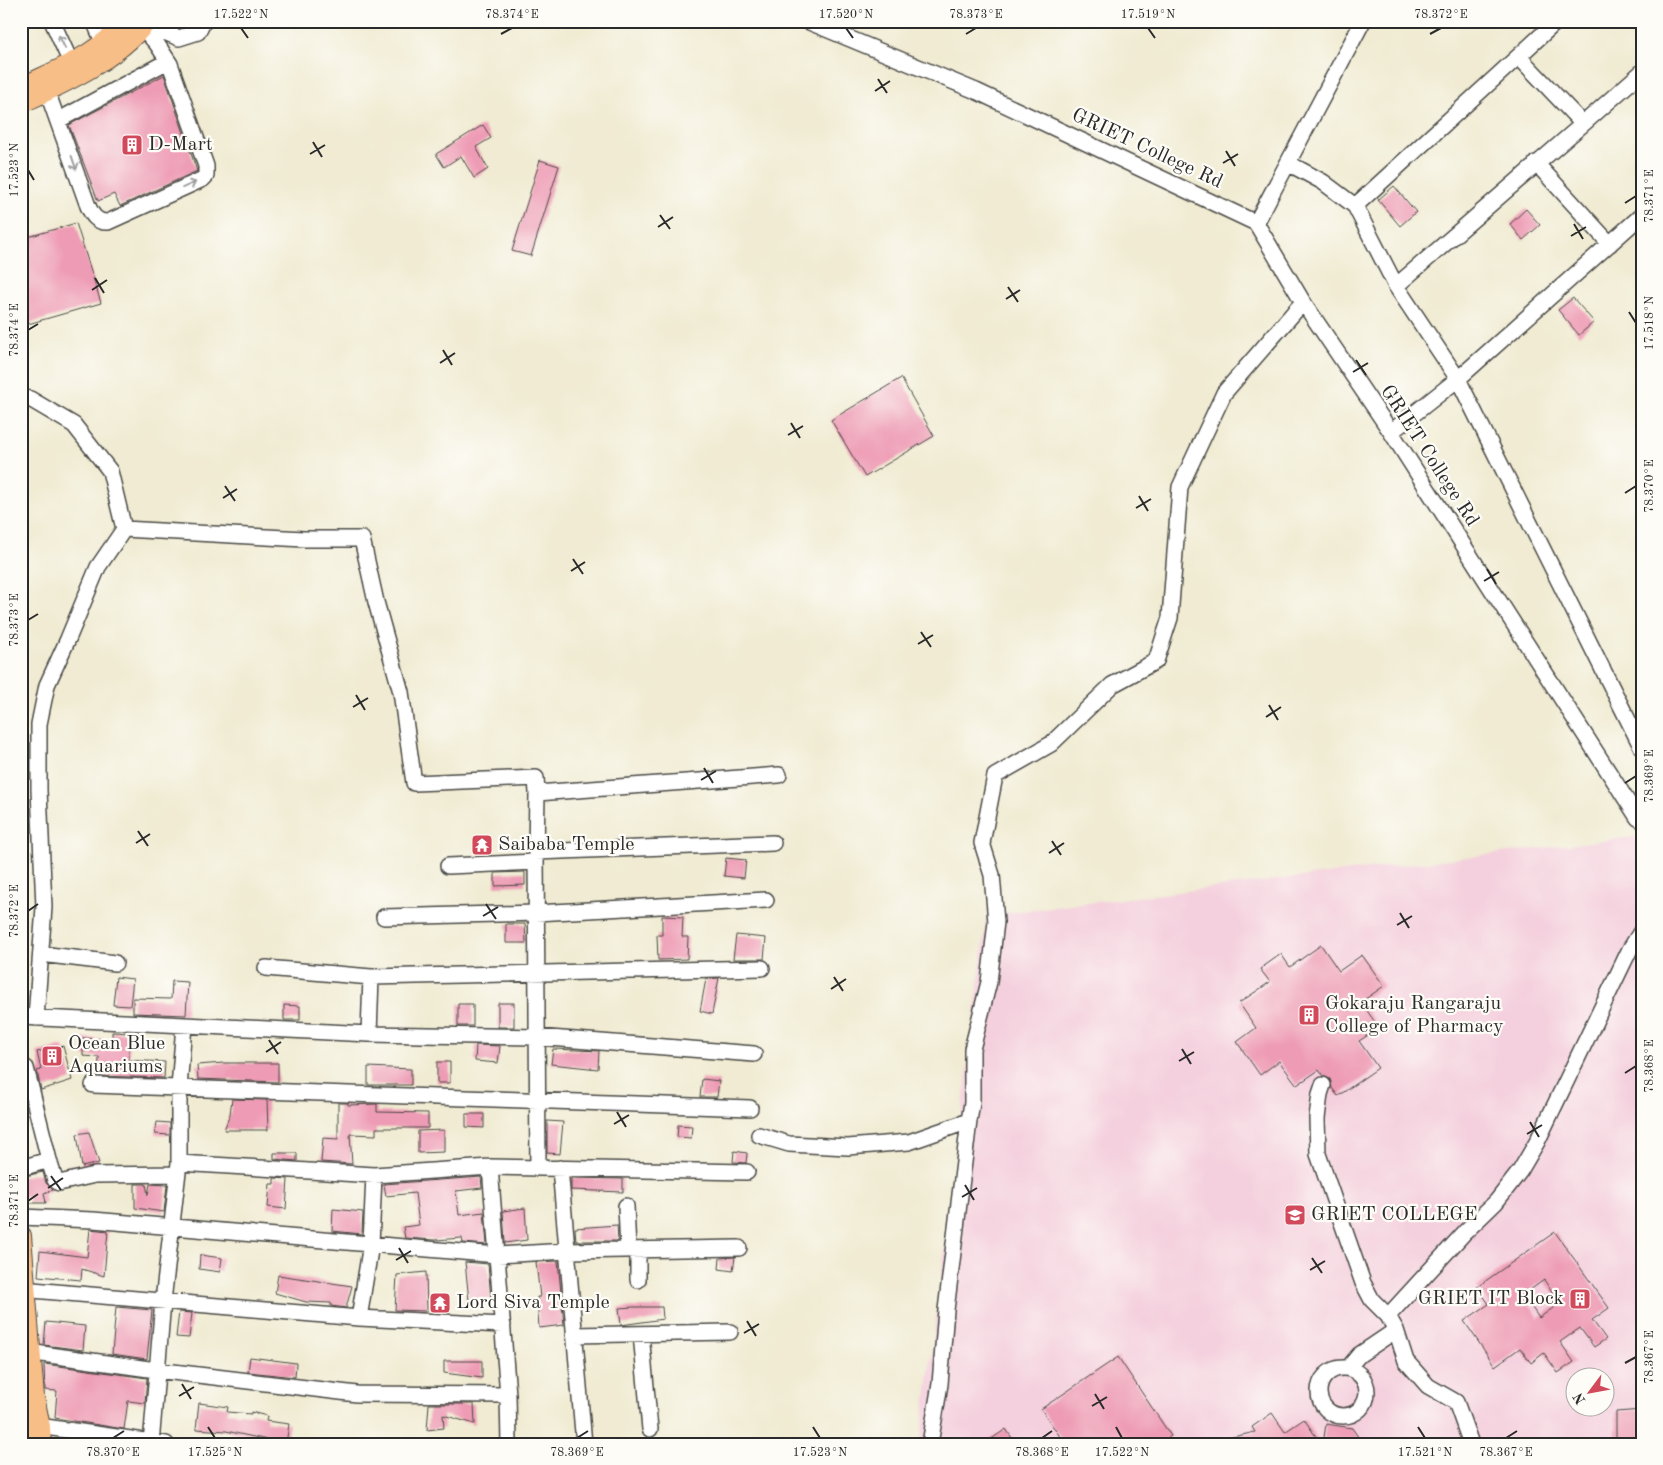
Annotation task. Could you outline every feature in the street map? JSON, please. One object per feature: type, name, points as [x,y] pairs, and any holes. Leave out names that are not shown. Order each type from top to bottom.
[{"type":"main road","points":[[21,88],[72,63],[103,42],[140,23]]},
{"type":"main road","points":[[21,103],[47,91],[108,56],[133,38],[140,23]]},
{"type":"main road","points":[[21,1236],[25,1309],[26,1397],[33,1435]]},
{"type":"street","points":[[52,21],[72,63]]},
{"type":"street","points":[[94,21],[103,42]]},
{"type":"street","points":[[140,23],[179,38],[198,32],[204,21]]},
{"type":"street","name":"GRIET College Rd","points":[[807,21],[976,91],[1256,223],[1303,302],[1391,432],[1638,818],[1642,820]]},
{"type":"street","points":[[1256,223],[1363,21]]},
{"type":"street","points":[[1355,206],[1557,21]]},
{"type":"street","points":[[47,91],[59,120],[88,206],[96,219],[108,222],[203,179],[206,176],[206,166],[168,62],[158,44],[140,23]]},
{"type":"street","points":[[1519,57],[1583,124]]},
{"type":"street","points":[[59,120],[168,62]]},
{"type":"street","points":[[1396,286],[1642,72]]},
{"type":"street","points":[[1288,163],[1322,182],[1355,206],[1396,286],[1458,379],[1642,748]]},
{"type":"street","points":[[1536,163],[1610,244]]},
{"type":"street","points":[[1391,432],[1458,379],[1642,215]]},
{"type":"street","points":[[930,1444],[940,1384],[946,1310],[972,1103],[972,1049],[989,982],[996,922],[992,875],[982,843],[995,776],[1051,744],[1112,685],[1156,661],[1170,618],[1180,487],[1224,393],[1303,302]]},
{"type":"street","points":[[21,397],[30,399],[74,425],[110,471],[124,529],[98,567],[47,685],[42,709],[39,734],[39,790],[44,908],[41,954],[29,1018],[369,1034],[536,1037],[754,1054]]},
{"type":"street","points":[[124,529],[304,539],[362,539],[376,602],[401,692],[414,783],[536,778],[538,1168]]},
{"type":"street","points":[[537,793],[779,775]]},
{"type":"street","points":[[448,866],[536,857],[773,843]]},
{"type":"street","points":[[384,917],[536,913],[766,900]]},
{"type":"street","points":[[1388,1316],[1465,1232],[1496,1202],[1520,1171],[1537,1142],[1630,949],[1642,930]]},
{"type":"street","points":[[41,954],[115,963]]},
{"type":"street","points":[[266,968],[372,976],[762,968]]},
{"type":"street","points":[[369,1034],[372,976]]},
{"type":"street","points":[[151,1443],[163,1301],[179,1169],[179,1088],[184,1025]]},
{"type":"street","points":[[26,1068],[49,1160],[55,1180],[59,1183],[95,1175],[179,1169],[374,1175],[490,1167],[747,1172]]},
{"type":"street","points":[[93,1085],[750,1108]]},
{"type":"street","points":[[1323,1085],[1320,1094],[1318,1118],[1318,1154],[1363,1283],[1372,1300],[1388,1316],[1396,1330],[1406,1361],[1428,1386],[1456,1402],[1471,1444]]},
{"type":"street","points":[[759,1135],[789,1144],[848,1147],[909,1142],[969,1122]]},
{"type":"street","points":[[21,1168],[49,1160]]},
{"type":"street","points":[[490,1167],[508,1395],[509,1444]]},
{"type":"street","points":[[560,1168],[584,1444]]},
{"type":"street","points":[[359,1318],[372,1244],[374,1175]]},
{"type":"street","points":[[626,1206],[638,1280]]},
{"type":"street","points":[[21,1217],[37,1216],[172,1226],[497,1255],[739,1248]]},
{"type":"street","points":[[24,1289],[359,1318],[503,1325]]},
{"type":"street","points":[[1348,1368],[1359,1355],[1396,1330]]},
{"type":"street","points":[[574,1335],[730,1332]]},
{"type":"street","points":[[640,1334],[650,1429]]},
{"type":"street","points":[[26,1352],[357,1394],[508,1395]]},
{"type":"street","points":[[33,1435],[166,1444]]},
{"type":"shaded area","name":"GRIET COLLEGE","points":[[1642,836],[1642,1444],[920,1444],[987,915]]},
{"type":"building","name":"D-Mart","points":[[164,75],[197,171],[120,206],[114,194],[98,201],[69,125]]},
{"type":"building","points":[[483,125],[491,138],[476,147],[488,169],[474,178],[461,156],[444,167],[436,154]]},
{"type":"building","points":[[540,160],[559,166],[531,256],[512,251]]},
{"type":"building","points":[[1394,186],[1416,212],[1400,226],[1378,200]]},
{"type":"building","points":[[1526,209],[1540,225],[1523,240],[1510,224]]},
{"type":"building","points":[[76,223],[101,303],[21,326],[21,239]]},
{"type":"building","points":[[1573,298],[1594,322],[1579,335],[1558,310]]},
{"type":"building","points":[[901,378],[934,436],[865,477],[831,420]]},
{"type":"building","points":[[726,858],[746,860],[744,878],[724,876]]},
{"type":"building","points":[[525,872],[525,885],[495,886],[495,873]]},
{"type":"building","points":[[662,916],[683,917],[682,937],[688,937],[687,959],[658,960],[657,935],[662,935]]},
{"type":"building","points":[[506,924],[525,924],[526,943],[506,943]]},
{"type":"building","points":[[736,935],[766,938],[764,959],[733,959]]},
{"type":"building","name":"Gokaraju Rangaraju College of Pharmacy","points":[[1321,945],[1339,971],[1362,955],[1384,986],[1361,1002],[1379,1028],[1359,1041],[1378,1068],[1338,1096],[1332,1088],[1330,1079],[1323,1076],[1319,1070],[1297,1085],[1279,1061],[1260,1075],[1237,1042],[1256,1028],[1239,1003],[1270,982],[1260,969],[1281,954],[1290,967]]},
{"type":"building","points":[[116,977],[133,979],[130,1006],[113,1005]]},
{"type":"building","points":[[719,978],[712,1014],[700,1011],[706,979]]},
{"type":"building","points":[[172,981],[188,982],[186,1015],[133,1013],[133,998],[171,999]]},
{"type":"building","points":[[498,1003],[514,1003],[514,1027],[498,1027]]},
{"type":"building","points":[[458,1004],[473,1004],[473,1026],[458,1026]]},
{"type":"building","points":[[284,1005],[300,1006],[300,1020],[284,1020]]},
{"type":"building","points":[[112,1032],[130,1033],[129,1060],[165,1062],[164,1078],[98,1076],[99,1057],[83,1056],[83,1038],[112,1040]]},
{"type":"building","points":[[476,1045],[500,1046],[498,1063],[475,1061]]},
{"type":"building","points":[[63,1046],[72,1080],[41,1090],[37,1071],[41,1070],[37,1052]]},
{"type":"building","points":[[553,1049],[599,1051],[598,1069],[551,1064]]},
{"type":"building","points":[[437,1062],[450,1062],[450,1083],[437,1083]]},
{"type":"building","points":[[278,1063],[278,1082],[198,1079],[197,1065]]},
{"type":"building","points":[[368,1067],[411,1069],[411,1085],[368,1085]]},
{"type":"building","points":[[702,1079],[719,1081],[717,1097],[700,1097]]},
{"type":"building","points":[[232,1099],[267,1100],[268,1130],[224,1130],[230,1114]]},
{"type":"building","points":[[338,1103],[348,1103],[348,1105],[377,1104],[377,1112],[428,1113],[428,1128],[376,1128],[376,1135],[350,1134],[352,1164],[321,1162],[323,1138],[338,1139]]},
{"type":"building","points":[[466,1114],[484,1114],[484,1128],[466,1127]]},
{"type":"building","points":[[547,1121],[563,1122],[560,1154],[547,1153]]},
{"type":"building","points":[[157,1122],[170,1123],[170,1135],[155,1134]]},
{"type":"building","points":[[678,1125],[692,1126],[691,1138],[677,1137]]},
{"type":"building","points":[[444,1130],[444,1152],[418,1153],[418,1131]]},
{"type":"building","points":[[89,1132],[99,1163],[82,1167],[77,1134]]},
{"type":"building","points":[[734,1151],[747,1153],[746,1163],[733,1162]]},
{"type":"building","points":[[274,1153],[297,1153],[297,1161],[274,1159]]},
{"type":"building","points":[[43,1172],[46,1183],[53,1190],[44,1193],[46,1203],[29,1203],[28,1196],[21,1198],[21,1177]]},
{"type":"building","points":[[481,1177],[482,1188],[456,1191],[459,1215],[484,1212],[487,1245],[463,1243],[462,1238],[435,1240],[405,1238],[403,1227],[419,1225],[415,1193],[386,1196],[384,1184]]},
{"type":"building","points":[[274,1178],[288,1179],[286,1209],[268,1207],[270,1184],[274,1184]]},
{"type":"building","points":[[571,1178],[623,1179],[623,1192],[571,1190]]},
{"type":"building","points":[[135,1184],[146,1184],[148,1195],[150,1184],[167,1185],[164,1212],[135,1208]]},
{"type":"building","points":[[525,1208],[527,1240],[505,1243],[503,1211]]},
{"type":"building","points":[[333,1209],[363,1212],[362,1234],[332,1231]]},
{"type":"building","points":[[617,1225],[618,1241],[576,1241],[575,1228]]},
{"type":"building","points":[[90,1229],[108,1231],[104,1276],[82,1269],[81,1280],[38,1276],[40,1251],[87,1257]]},
{"type":"building","name":"GRIET IT Block","points":[[1555,1232],[1609,1308],[1592,1320],[1606,1339],[1594,1347],[1580,1328],[1560,1342],[1574,1362],[1558,1373],[1544,1353],[1531,1363],[1520,1348],[1495,1366],[1464,1321],[1489,1304],[1477,1287]],"holes":[[[1544,1280],[1560,1303],[1539,1318],[1523,1295]]]},
{"type":"building","points":[[200,1255],[222,1258],[220,1272],[199,1269]]},
{"type":"building","points":[[735,1257],[733,1271],[719,1269],[720,1258]]},
{"type":"building","points":[[558,1261],[564,1325],[539,1328],[537,1297],[540,1297],[536,1262]]},
{"type":"building","points":[[465,1262],[488,1264],[491,1299],[469,1301]]},
{"type":"building","points":[[426,1272],[427,1311],[395,1310],[397,1275]]},
{"type":"building","points":[[278,1275],[352,1286],[346,1308],[331,1306],[331,1303],[306,1302],[275,1293]]},
{"type":"building","points":[[116,1307],[152,1310],[147,1359],[112,1354]]},
{"type":"building","points":[[662,1307],[663,1319],[621,1325],[619,1308]]},
{"type":"building","points":[[179,1312],[192,1313],[189,1338],[176,1337]]},
{"type":"building","points":[[46,1322],[85,1326],[83,1350],[44,1345]]},
{"type":"building","points":[[250,1357],[296,1363],[295,1377],[248,1372]]},
{"type":"building","points":[[1118,1357],[1171,1436],[1160,1444],[1065,1444],[1041,1409]]},
{"type":"building","points":[[444,1361],[482,1361],[482,1378],[444,1373]]},
{"type":"building","points":[[44,1364],[147,1378],[145,1403],[128,1401],[124,1429],[55,1418],[57,1391],[45,1390]]},
{"type":"building","points":[[199,1403],[228,1407],[227,1412],[251,1414],[251,1412],[267,1416],[266,1421],[289,1424],[286,1444],[226,1431],[196,1429]]},
{"type":"building","points":[[429,1404],[474,1404],[475,1424],[443,1415],[444,1428],[427,1430]]},
{"type":"building","points":[[1642,1410],[1642,1444],[1616,1444],[1616,1412]]},
{"type":"building","points":[[1272,1413],[1285,1432],[1304,1419],[1321,1444],[1225,1444],[1224,1439],[1255,1432],[1252,1427]]},
{"type":"building","points":[[1326,1424],[1352,1428],[1363,1444],[1323,1444]]},
{"type":"building","points":[[1006,1429],[1016,1444],[984,1444]]},
{"type":"place","name":"D-Mart","points":[[132,145]]},
{"type":"place","name":"Saibaba Temple","points":[[482,845]]},
{"type":"place","name":"Gokaraju Rangaraju College of Pharmacy","points":[[1309,1015]]},
{"type":"place","name":"Ocean Blue Aquariums","points":[[52,1056]]},
{"type":"place","name":"GRIET COLLEGE","points":[[1295,1215]]},
{"type":"place","name":"GRIET IT Block","points":[[1580,1299]]},
{"type":"place","name":"Lord Siva Temple","points":[[440,1303]]}]
